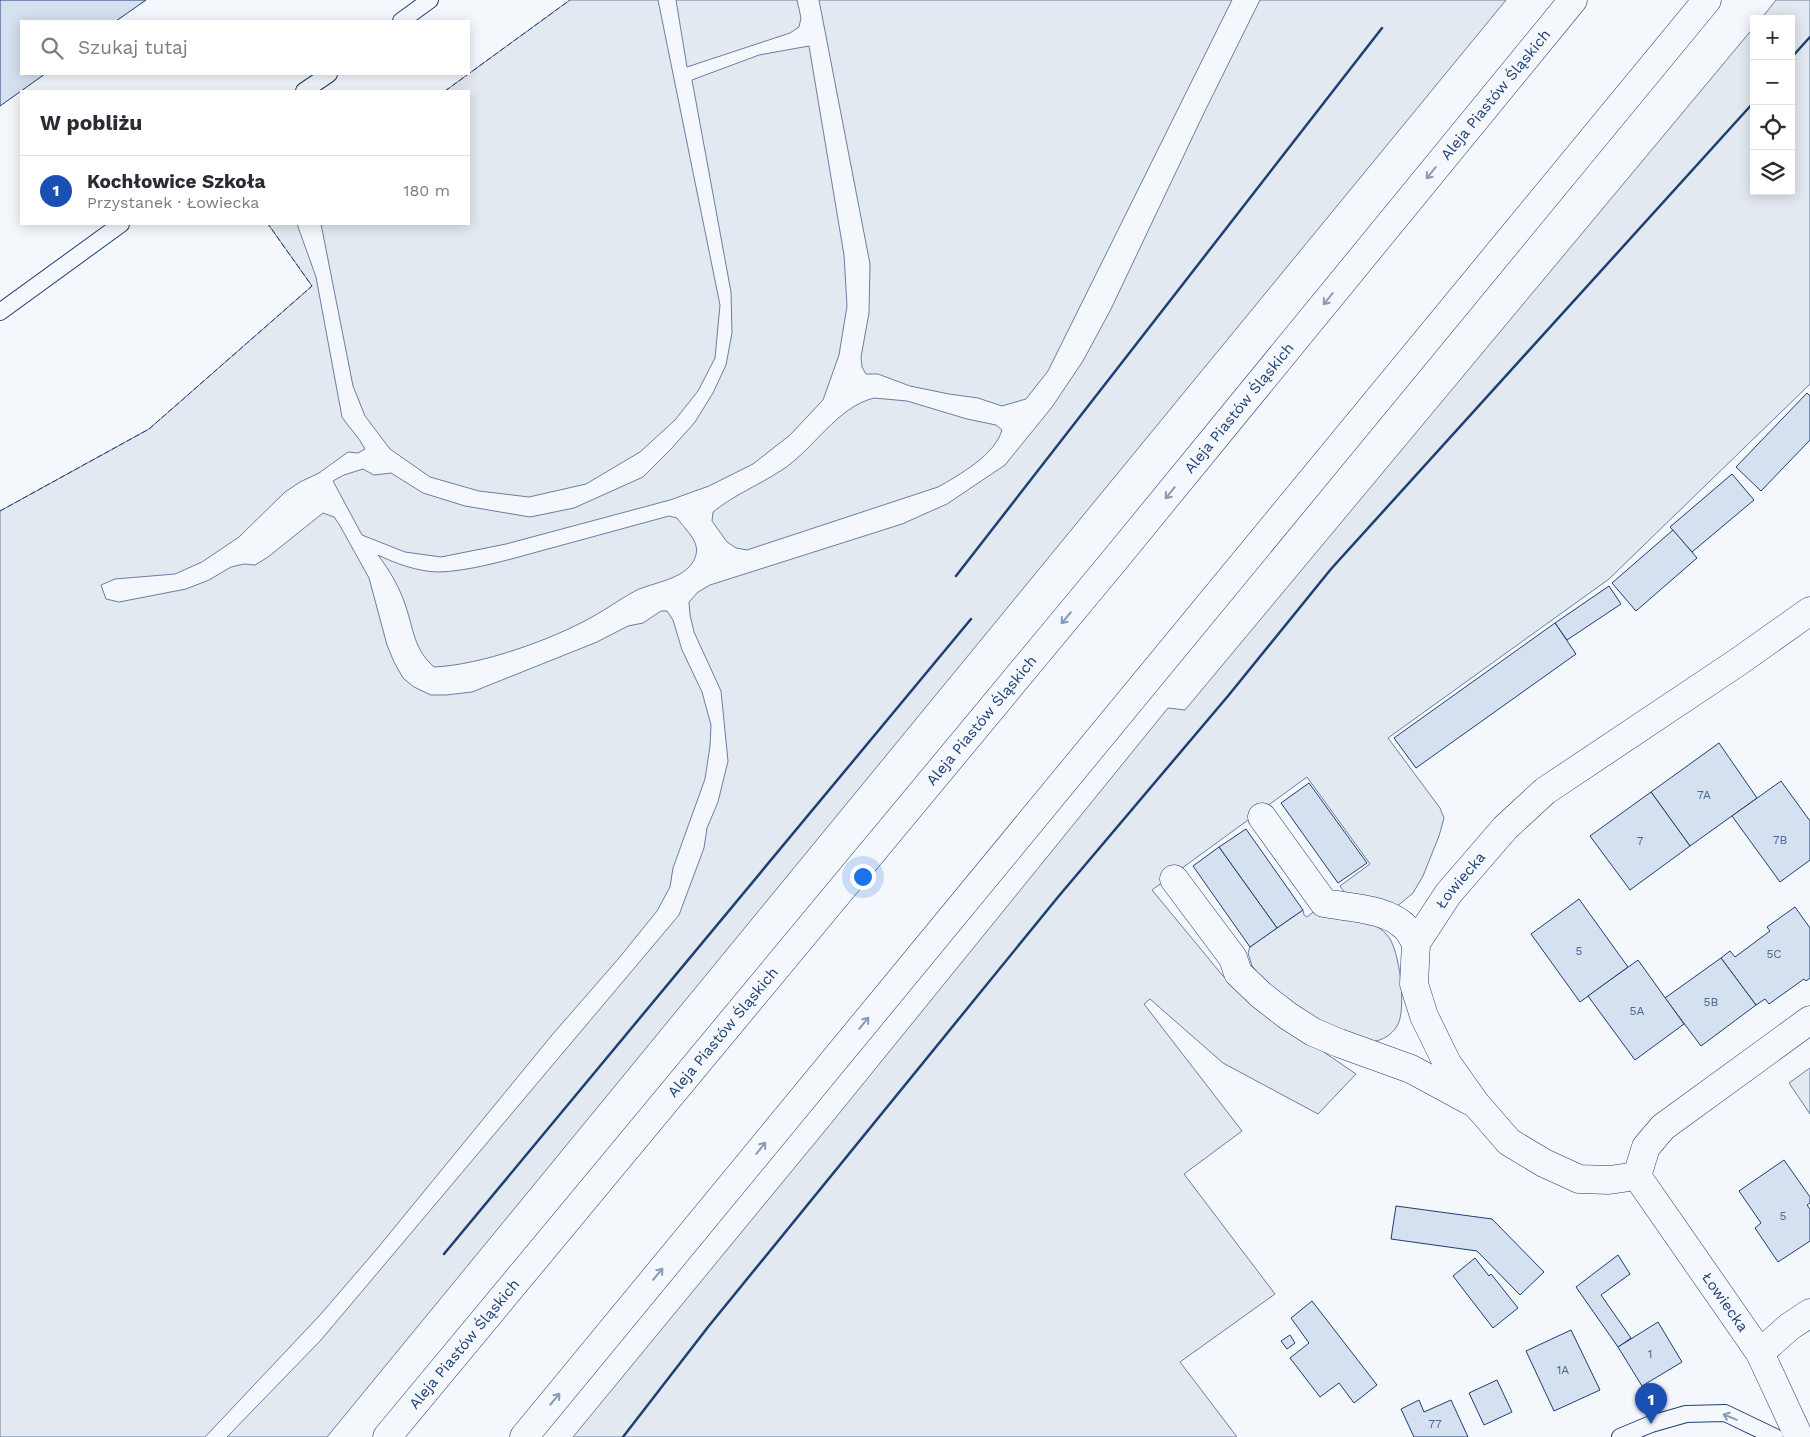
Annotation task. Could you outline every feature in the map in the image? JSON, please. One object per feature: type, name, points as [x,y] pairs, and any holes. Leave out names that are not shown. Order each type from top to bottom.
[{"type":"main road","name":"Aleja Piastów Śląskich","points":[[387,1437],[1107,570],[1572,0]]},
{"type":"main road","points":[[524,1437],[1706,0]]},
{"type":"main road","name":"Łowiecka","points":[[1416,943],[1448,894],[1505,828],[1545,791],[1738,662],[1810,611]]},
{"type":"main road","points":[[1262,817],[1324,903],[1380,913],[1396,920],[1407,930],[1416,943],[1414,984],[1424,1016],[1447,1063],[1476,1104],[1509,1142],[1544,1164],[1579,1179],[1609,1180],[1637,1176],[1646,1147],[1663,1127],[1810,1020]]},
{"type":"main road","points":[[1174,880],[1233,958],[1238,973],[1261,995],[1288,1016],[1313,1032],[1411,1069],[1476,1104]]},
{"type":"main road","name":"Łowiecka","points":[[1637,1176],[1760,1353],[1799,1437]]},
{"type":"main road","points":[[1760,1353],[1789,1327],[1810,1314]]},
{"type":"lane","points":[[402,20],[430,0]]},
{"type":"lane","points":[[305,90],[327,75]]},
{"type":"lane","points":[[0,312],[120,225]]},
{"type":"lane","points":[[1620,1437],[1651,1424],[1686,1414],[1725,1413],[1775,1437]]},
{"type":"shaded area","points":[[570,0],[658,0],[720,305],[715,358],[698,391],[675,420],[640,452],[586,484],[529,497],[479,491],[430,477],[390,449],[365,416],[353,386],[321,225],[470,225],[470,90],[446,90],[467,75],[470,75],[470,73]]},
{"type":"shaded area","points":[[676,0],[797,0],[801,18],[799,27],[790,33],[687,67]]},
{"type":"shaded area","points":[[819,0],[1232,0],[1048,371],[1026,399],[1002,406],[978,398],[910,386],[878,374],[866,374],[862,367],[861,357],[869,313],[870,264]]},
{"type":"shaded area","points":[[1260,0],[1506,0],[327,1437],[227,1437],[321,1340],[679,915],[704,848],[707,828],[718,802],[728,761],[721,691],[694,632],[689,602],[698,592],[710,585],[902,524],[947,504],[1005,465],[1052,407],[1083,361],[1111,309]]},
{"type":"shaded area","points":[[1776,0],[1810,0],[1810,384],[1609,579],[1388,738],[1440,808],[1444,818],[1423,876],[1413,893],[1395,908],[1347,896],[1340,886],[1370,864],[1307,777],[1152,890],[1223,976],[1290,1029],[1356,1074],[1318,1114],[1223,1063],[1150,999],[1144,1004],[1242,1131],[1184,1174],[1275,1294],[1180,1362],[1237,1437],[573,1437],[833,1121],[1168,708],[1185,710],[1750,32],[1750,195],[1795,195],[1795,15],[1764,15]]},
{"type":"shaded area","points":[[809,46],[844,255],[847,306],[839,355],[823,400],[790,435],[753,464],[709,486],[670,500],[506,544],[441,557],[405,552],[362,535],[333,481],[363,469],[374,475],[391,473],[423,493],[465,506],[530,517],[574,508],[643,477],[671,449],[695,422],[713,393],[726,365],[732,333],[731,292],[692,80],[759,55]]},
{"type":"shaded area","points":[[269,225],[297,225],[316,277],[342,417],[365,449],[358,453],[348,452],[319,473],[285,492],[239,537],[202,562],[175,574],[115,579],[101,585],[106,599],[119,602],[186,589],[209,580],[231,567],[244,564],[255,565],[268,557],[323,513],[334,517],[339,524],[369,578],[387,645],[403,678],[414,687],[431,695],[472,692],[597,642],[628,626],[643,623],[661,611],[667,611],[673,620],[682,650],[702,692],[711,725],[705,779],[673,868],[670,887],[657,911],[552,1035],[376,1250],[320,1315],[205,1437],[0,1437],[0,511],[149,429],[312,286]]},
{"type":"shaded area","points":[[874,398],[907,401],[967,419],[996,425],[1002,430],[992,448],[984,456],[966,470],[938,487],[747,550],[736,548],[727,542],[712,521],[713,512],[729,500],[782,470],[805,451],[837,419],[861,403]]},
{"type":"shaded area","points":[[669,516],[677,518],[695,543],[696,554],[694,560],[683,572],[668,580],[635,591],[592,617],[557,634],[515,650],[473,662],[453,665],[434,667],[422,653],[401,593],[391,573],[378,555],[414,569],[437,572],[461,570],[487,565]]},
{"type":"shaded area","points":[[1303,910],[1304,915],[1307,917],[1316,910],[1363,920],[1380,929],[1392,942],[1401,980],[1400,1018],[1395,1029],[1383,1039],[1372,1042],[1313,1020],[1262,978],[1252,966],[1248,953],[1250,947]]},
{"type":"shaded area","points":[[1810,1068],[1810,1114],[1789,1083]]},
{"type":"building","points":[[0,0],[146,0],[117,20],[20,20],[20,75],[44,75],[0,106]]},
{"type":"building","points":[[1807,393],[1810,396],[1810,440],[1761,491],[1736,467]]},
{"type":"building","points":[[1732,474],[1754,500],[1692,552],[1670,527]]},
{"type":"building","points":[[1673,530],[1697,558],[1636,611],[1612,583]]},
{"type":"building","points":[[1609,586],[1621,604],[1567,640],[1555,623]]},
{"type":"building","points":[[1555,623],[1576,654],[1416,768],[1394,738]]},
{"type":"building","points":[[1719,743],[1757,798],[1690,846],[1651,792]]},
{"type":"building","points":[[1781,781],[1810,821],[1810,860],[1780,882],[1732,816]]},
{"type":"building","points":[[1309,783],[1367,863],[1338,883],[1281,803]]},
{"type":"building","points":[[1651,792],[1690,846],[1630,890],[1590,836]]},
{"type":"building","points":[[1246,829],[1303,910],[1277,928],[1219,847]]},
{"type":"building","points":[[1219,847],[1277,928],[1250,947],[1193,866]]},
{"type":"building","points":[[1579,899],[1628,967],[1580,1002],[1531,934]]},
{"type":"building","points":[[1795,907],[1810,928],[1810,978],[1806,981],[1804,979],[1769,1004],[1765,999],[1756,1005],[1721,958],[1730,951],[1735,957],[1770,931],[1767,927]]},
{"type":"building","points":[[1721,958],[1756,1005],[1701,1046],[1665,998]]},
{"type":"building","points":[[1638,960],[1684,1024],[1635,1060],[1588,996]]},
{"type":"building","points":[[1784,1160],[1810,1197],[1810,1203],[1807,1205],[1810,1209],[1810,1241],[1778,1262],[1755,1228],[1761,1223],[1739,1191]]},
{"type":"building","points":[[1396,1206],[1492,1219],[1544,1272],[1520,1295],[1477,1251],[1391,1239]]},
{"type":"building","points":[[1618,1255],[1630,1274],[1601,1295],[1631,1338],[1618,1347],[1576,1287]]},
{"type":"building","points":[[1475,1258],[1489,1276],[1491,1274],[1518,1308],[1493,1328],[1453,1276]]},
{"type":"building","points":[[1312,1301],[1377,1385],[1354,1403],[1339,1383],[1320,1397],[1290,1358],[1309,1343],[1291,1318]]},
{"type":"building","points":[[1658,1322],[1682,1362],[1642,1386],[1618,1347]]},
{"type":"building","points":[[1571,1330],[1600,1390],[1554,1411],[1526,1351]]},
{"type":"building","points":[[1290,1335],[1295,1343],[1287,1349],[1281,1341]]},
{"type":"building","points":[[1497,1380],[1512,1412],[1484,1425],[1469,1393]]},
{"type":"building","points":[[1419,1400],[1424,1412],[1451,1400],[1468,1437],[1414,1437],[1401,1409]]},
{"type":"fence","points":[[470,73],[570,0]]},
{"type":"fence","points":[[446,90],[467,75]]},
{"type":"fence","points":[[0,511],[149,429],[312,286],[269,225]]},
{"type":"wall","points":[[956,576],[1382,28]]},
{"type":"wall","points":[[1795,54],[1810,37]]},
{"type":"wall","points":[[623,1437],[708,1327],[1058,897],[1228,696],[1331,569],[1751,105]]},
{"type":"wall","points":[[444,1254],[971,619]]},
{"type":"place","name":"Kochłowice Szkoła","points":[[1651,1424]]}]
